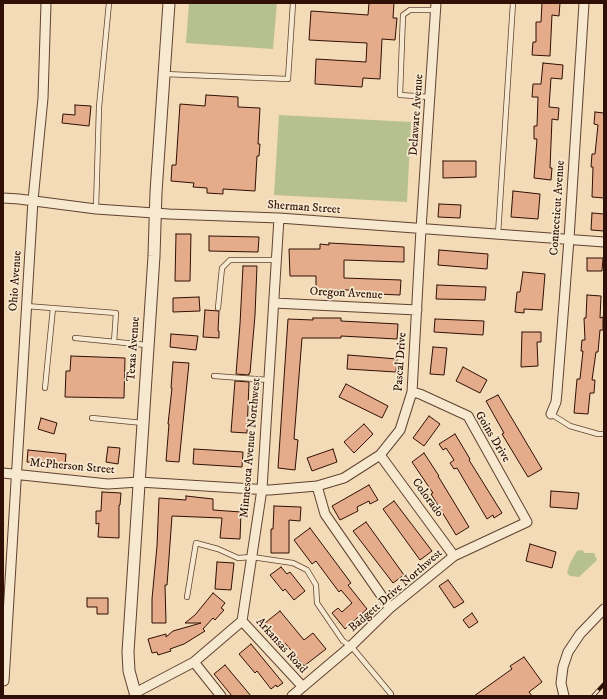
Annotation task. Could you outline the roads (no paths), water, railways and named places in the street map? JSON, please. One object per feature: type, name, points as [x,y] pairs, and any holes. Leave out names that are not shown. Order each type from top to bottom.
[{"type":"street","name":"Ohio Avenue","points":[[4,681],[15,474],[33,200],[43,98],[46,3]]},
{"type":"street","name":"Texas Avenue","points":[[136,695],[129,671],[128,652],[169,3]]},
{"type":"street","name":"Connecticut Avenue","points":[[551,414],[556,402],[584,3]]},
{"type":"street","name":"Delaware Avenue","points":[[421,229],[436,6]]},
{"type":"street","name":"Sherman Street","points":[[3,198],[155,213],[279,218],[604,242]]},
{"type":"street","name":"Minnesota Avenue Northwest","points":[[242,621],[262,489],[279,218]]},
{"type":"street","name":"Pascal Drive","points":[[139,482],[262,489],[317,486],[344,478],[380,455],[400,430],[412,392],[421,229]]},
{"type":"street","name":"Oregon Avenue","points":[[274,303],[417,310]]},
{"type":"street","name":"Goins Drive","points":[[412,392],[420,394],[468,416],[527,522]]},
{"type":"street","name":"Colorado","points":[[380,455],[454,556]]},
{"type":"street","name":"McPherson Street","points":[[3,473],[108,484],[139,482]]},
{"type":"street","points":[[317,486],[325,514],[390,608]]},
{"type":"street","name":"Badgett Drive Northwest","points":[[292,696],[351,646],[390,608],[454,556],[527,522]]},
{"type":"street","points":[[564,696],[561,683],[563,667],[568,652],[580,634],[604,609]]},
{"type":"street","points":[[136,695],[194,662],[242,621]]},
{"type":"street","name":"Arkansas Road","points":[[242,621],[303,687]]},
{"type":"street","points":[[194,662],[221,696]]},
{"type":"lane","points":[[96,208],[99,107],[109,3]]},
{"type":"lane","points":[[164,74],[288,79],[293,3]]},
{"type":"lane","points":[[498,234],[513,3]]},
{"type":"lane","points":[[430,97],[400,95],[403,15],[410,10],[436,6]]},
{"type":"lane","points":[[218,308],[222,268],[230,260],[277,260]]},
{"type":"lane","points":[[26,306],[116,313],[114,342]]},
{"type":"lane","points":[[46,388],[53,308]]},
{"type":"lane","points":[[75,338],[148,345]]},
{"type":"lane","points":[[214,376],[269,380]]},
{"type":"lane","points":[[551,414],[570,426],[598,434],[604,434]]},
{"type":"lane","points":[[92,418],[143,423]]},
{"type":"lane","points":[[187,597],[196,543],[218,549],[238,558],[252,557],[293,563],[307,570],[316,585],[317,603],[343,641],[351,646],[391,694]]},
{"type":"railway","points":[[593,696],[604,684]]}]
